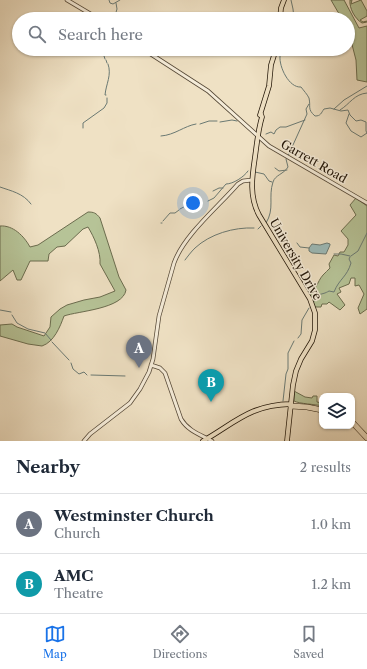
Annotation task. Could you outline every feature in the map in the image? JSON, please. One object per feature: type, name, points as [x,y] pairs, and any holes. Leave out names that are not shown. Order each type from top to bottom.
[{"type":"highway","points":[[291,405],[308,405],[319,408]]},
{"type":"highway","points":[[355,425],[367,432]]},
{"type":"highway","points":[[355,426],[367,438]]},
{"type":"highway","points":[[355,427],[365,441]]},
{"type":"main road","points":[[281,12],[284,0]]},
{"type":"main road","name":"University Drive","points":[[274,56],[271,65],[269,85],[261,114],[262,117],[256,133],[251,180],[252,194],[257,211],[308,296],[315,316],[315,330],[312,341],[309,347],[307,347],[296,371],[287,441]]},
{"type":"main road","points":[[205,440],[237,420],[266,408],[291,405]]},
{"type":"street","points":[[67,0],[87,12]]},
{"type":"street","name":"Garrett Road","points":[[154,56],[208,91],[271,146],[367,203]]},
{"type":"street","points":[[84,441],[90,434],[134,399],[139,391],[151,365],[154,354],[158,316],[175,260],[191,235],[238,184],[243,181],[251,180]]},
{"type":"street","points":[[151,365],[160,368],[165,373],[184,424],[205,440],[212,441]]},
{"type":"green space","points":[[331,0],[344,0],[350,12],[338,12]]},
{"type":"green space","points":[[350,0],[352,0],[351,4],[361,0],[367,11],[367,16],[360,20],[367,22],[362,23],[359,21],[355,16],[355,12],[353,12],[350,6]]},
{"type":"green space","points":[[355,21],[359,28],[367,26],[367,82],[357,80]]},
{"type":"green space","points":[[356,198],[367,206],[367,309],[360,314],[358,308],[364,294],[359,285],[355,286],[355,278],[351,278],[349,284],[339,288],[341,292],[337,294],[345,305],[340,310],[329,302],[327,304],[322,304],[321,307],[314,307],[306,291],[313,289],[317,285],[323,275],[330,268],[329,264],[334,255],[338,256],[340,252],[344,252],[348,245],[348,239],[341,231],[356,215],[350,205]]},
{"type":"green space","points":[[88,212],[95,213],[100,218],[119,277],[126,290],[123,296],[109,305],[64,316],[53,338],[42,346],[28,344],[0,336],[0,325],[12,324],[44,336],[50,327],[51,317],[60,309],[67,305],[100,297],[115,291],[100,264],[95,240],[88,227],[83,229],[65,246],[57,247],[49,254],[48,261],[30,261],[21,280],[17,280],[13,270],[0,281],[0,226],[14,229],[25,239],[30,247],[38,245]]},
{"type":"green space","points":[[294,391],[305,397],[312,398],[313,396],[317,396],[317,402],[319,402],[319,406],[300,403],[294,401]]},
{"type":"water","points":[[327,243],[330,245],[326,254],[312,253],[309,251],[312,244],[320,245]]},
{"type":"waterway","points":[[109,0],[110,3],[113,4],[120,0]]},
{"type":"waterway","points":[[291,0],[293,12]]},
{"type":"waterway","points":[[116,3],[116,12]]},
{"type":"waterway","points":[[280,56],[283,71],[289,81],[301,87],[307,95],[309,98],[310,110],[315,116],[321,114],[324,109],[330,108],[341,111],[348,110],[350,115],[356,121],[361,120],[366,122],[367,133]]},
{"type":"waterway","points":[[106,95],[109,72],[108,64]]},
{"type":"waterway","points":[[334,109],[344,100],[367,86]]},
{"type":"waterway","points":[[340,110],[355,97],[367,93]]},
{"type":"waterway","points":[[83,128],[83,123],[104,108],[107,103],[107,98]]},
{"type":"waterway","points":[[288,156],[307,114],[306,109],[309,104]]},
{"type":"waterway","points":[[349,114],[346,123],[351,131],[361,137],[367,133]]},
{"type":"waterway","points":[[220,122],[232,120],[237,121]]},
{"type":"waterway","points":[[266,134],[271,132],[274,134],[280,127],[286,127],[305,120]]},
{"type":"waterway","points":[[200,124],[209,121],[217,121]]},
{"type":"waterway","points":[[161,136],[171,134],[196,124]]},
{"type":"waterway","points":[[266,223],[269,218],[271,208],[273,182],[288,167],[286,159]]},
{"type":"waterway","points":[[275,168],[279,171],[287,170]]},
{"type":"waterway","points":[[208,201],[214,198],[226,184],[238,180],[248,171]]},
{"type":"waterway","points":[[255,172],[264,174],[269,181],[272,182]]},
{"type":"waterway","points":[[0,187],[21,195],[31,204]]},
{"type":"waterway","points":[[213,191],[223,188]]},
{"type":"waterway","points":[[180,209],[193,202]]},
{"type":"waterway","points":[[163,221],[170,213],[175,213],[179,210]]},
{"type":"waterway","points":[[258,229],[261,226]]},
{"type":"waterway","points":[[185,260],[195,248],[215,235],[230,230],[254,228]]},
{"type":"waterway","points":[[351,256],[358,251],[367,233]]},
{"type":"waterway","points":[[297,243],[300,247],[309,248]]},
{"type":"waterway","points":[[334,254],[350,256]]},
{"type":"waterway","points":[[313,303],[320,294],[329,291],[334,292],[349,268],[351,263],[349,259],[350,257]]},
{"type":"waterway","points":[[298,338],[301,334],[302,320],[309,308]]},
{"type":"waterway","points":[[0,310],[11,312]]},
{"type":"waterway","points":[[12,315],[17,323],[28,329],[45,333],[51,340]]},
{"type":"waterway","points":[[283,401],[286,374],[288,369],[288,353],[294,341]]},
{"type":"waterway","points":[[52,342],[69,360]]},
{"type":"waterway","points":[[71,363],[73,369],[79,374],[84,372],[87,375]]},
{"type":"waterway","points":[[91,375],[125,376]]},
{"type":"place","name":"Westminster Church","points":[[139,368]]},
{"type":"place","name":"AMC","points":[[211,402]]}]
